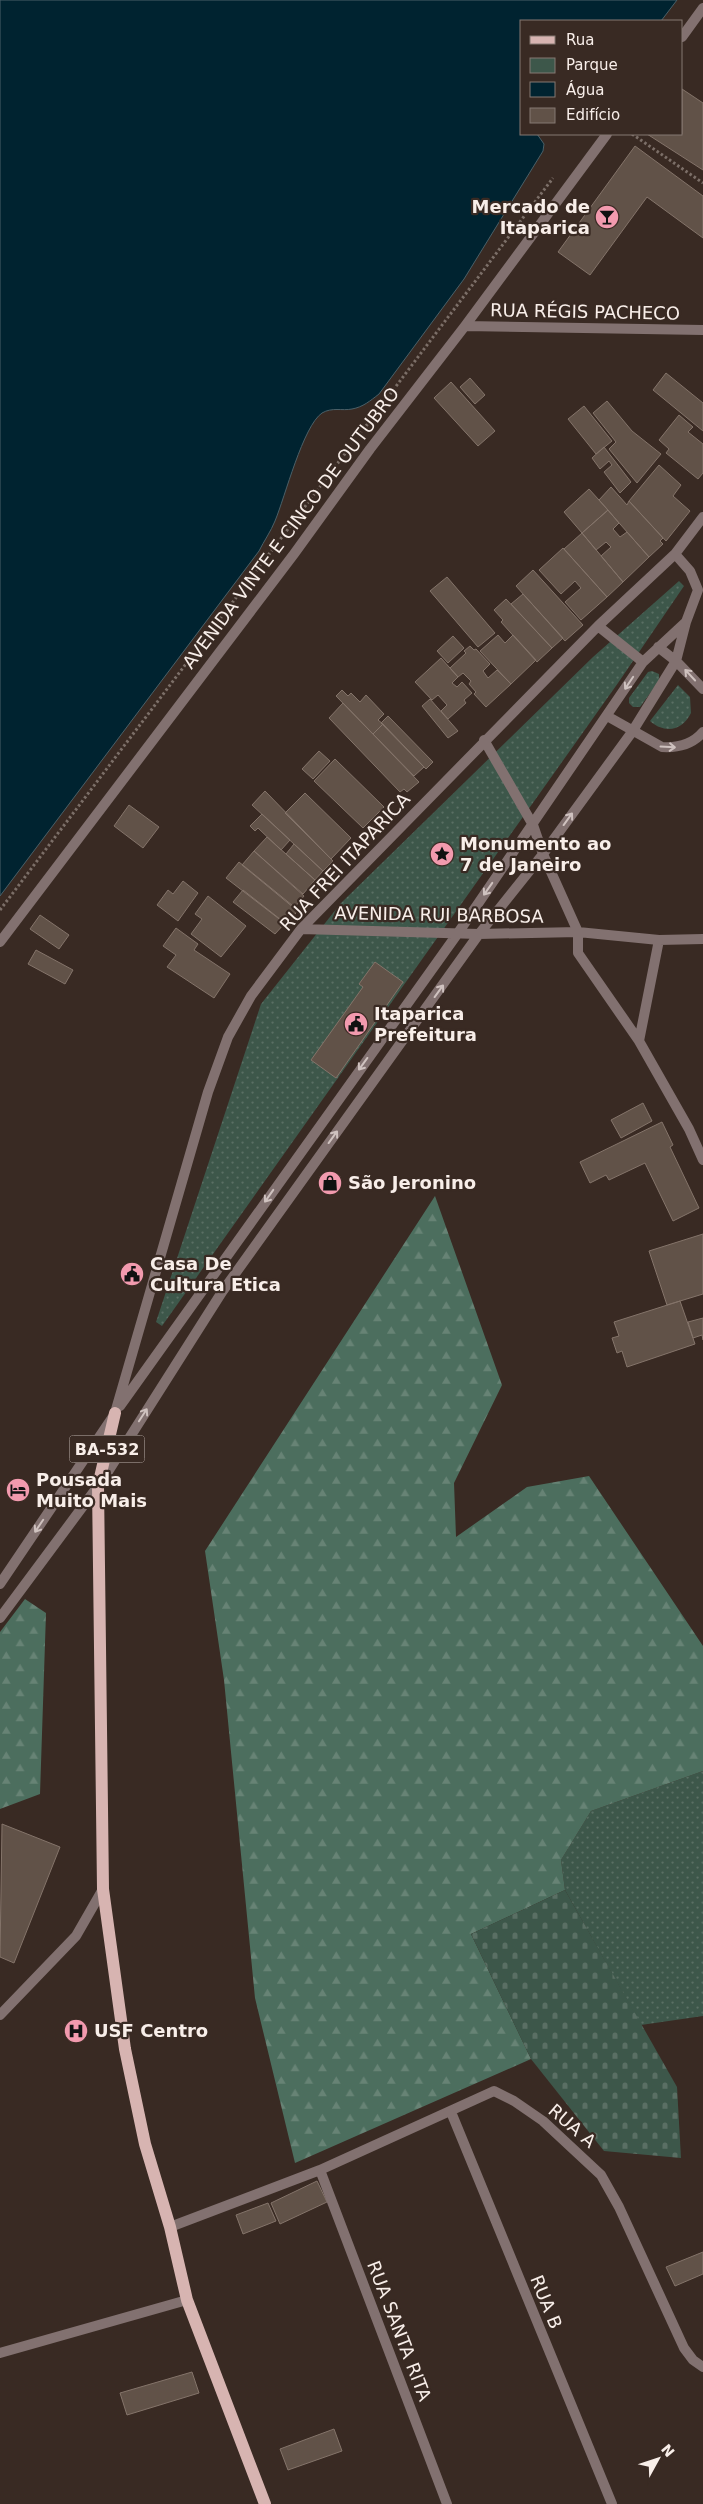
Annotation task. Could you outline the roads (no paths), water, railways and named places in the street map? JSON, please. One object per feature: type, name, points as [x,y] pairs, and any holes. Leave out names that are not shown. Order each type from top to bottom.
[{"type":"main road","name":"BA-532","points":[[116,1413],[98,1486],[102,1889],[125,2049],[145,2144],[170,2227],[187,2300],[265,2504]]},
{"type":"street","points":[[683,36],[703,8]]},
{"type":"street","name":"AVENIDA VINTE E CINCO DE OUTUBRO","points":[[0,942],[294,554],[370,449],[466,326],[606,135]]},
{"type":"street","name":"RUA RÉGIS PACHECO","points":[[466,326],[703,330]]},
{"type":"street","name":"RUA FREI ITAPARICA","points":[[116,1413],[208,1092],[228,1037],[251,996],[301,929],[484,740],[598,626],[676,554],[703,518]]},
{"type":"street","name":"BA-532","points":[[98,1486],[222,1292],[479,934],[543,854],[632,732],[676,661],[686,622],[698,590],[690,571],[676,554]]},
{"type":"street","name":"BA-532","points":[[116,1413],[302,1149],[458,933],[643,662],[686,622]]},
{"type":"street","points":[[598,626],[643,662]]},
{"type":"street","points":[[658,647],[676,661],[703,689]]},
{"type":"street","points":[[607,716],[662,748],[690,744],[703,732]]},
{"type":"street","points":[[484,740],[533,825],[543,854],[578,932],[578,953],[639,1042],[690,1129],[703,1160]]},
{"type":"street","name":"AVENIDA RUI BARBOSA","points":[[301,929],[479,934],[578,932],[659,940],[703,939]]},
{"type":"street","points":[[639,1042],[659,940]]},
{"type":"street","points":[[302,1149],[316,1160]]},
{"type":"street","points":[[210,1281],[222,1292]]},
{"type":"street","points":[[0,1584],[116,1413]]},
{"type":"street","points":[[0,1618],[98,1486]]},
{"type":"street","points":[[0,2015],[76,1936],[102,1889]]},
{"type":"street","name":"RUA A","points":[[170,2227],[320,2170],[494,2091],[514,2101],[543,2121],[590,2164],[611,2190],[684,2348],[693,2360],[703,2367]]},
{"type":"street","name":"RUA B","points":[[451,2112],[612,2504]]},
{"type":"street","name":"RUA SANTA RITA","points":[[320,2170],[446,2504]]},
{"type":"street","points":[[0,2353],[187,2300]]},
{"type":"water","points":[[0,0],[677,0],[662,20],[520,20],[520,135],[538,135],[544,144],[543,151],[464,279],[379,394],[360,407],[326,411],[315,420],[301,447],[275,521],[259,551],[0,896]]},
{"type":"place","name":"Mercado de Itaparica","points":[[607,217]]},
{"type":"place","name":"Monumento ao 7 de Janeiro","points":[[442,854]]},
{"type":"place","name":"Itaparica Prefeitura","points":[[356,1024]]},
{"type":"place","name":"São Jeronino","points":[[330,1183]]},
{"type":"place","name":"Casa De Cultura Etica","points":[[132,1274]]},
{"type":"place","name":"Pousada Muito Mais","points":[[18,1490]]},
{"type":"place","name":"USF Centro","points":[[76,2031]]}]
